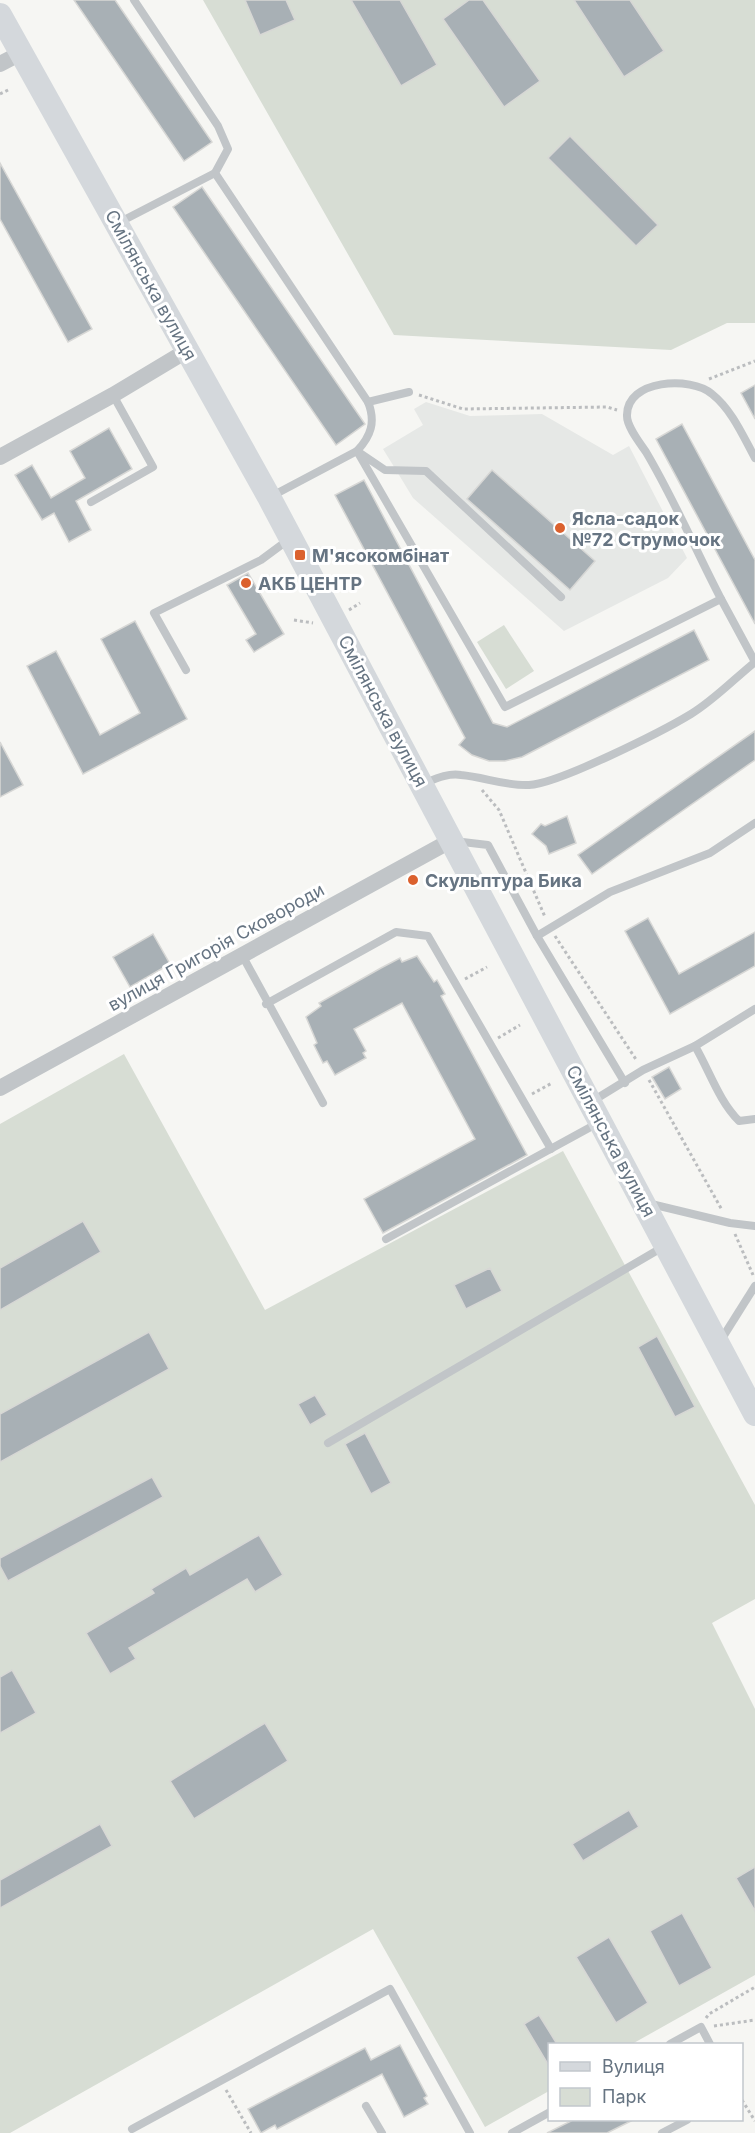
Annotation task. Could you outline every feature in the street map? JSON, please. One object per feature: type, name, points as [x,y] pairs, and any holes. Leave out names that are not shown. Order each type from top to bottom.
[{"type":"main road","name":"Смілянська вулиця","points":[[0,15],[269,497],[755,1414]]},
{"type":"street","points":[[0,64],[21,53]]},
{"type":"street","points":[[0,457],[112,396],[188,350]]},
{"type":"street","name":"вулиця Григорія Сковороди","points":[[0,1088],[452,840]]},
{"type":"lane","points":[[117,224],[215,173],[228,149],[218,126],[134,0]]},
{"type":"lane","points":[[215,173],[368,402],[373,413],[372,427],[366,441],[357,451],[269,497]]},
{"type":"lane","points":[[421,784],[444,776],[461,774],[506,784],[531,785],[614,753],[692,714],[755,662],[648,456],[626,419],[627,407],[642,391],[662,382],[693,386],[711,392],[729,411],[755,458]]},
{"type":"lane","points":[[368,402],[409,392]]},
{"type":"lane","points":[[91,502],[153,467],[112,396]]},
{"type":"lane","points":[[357,451],[385,470],[426,471],[561,597]]},
{"type":"lane","points":[[357,451],[505,707],[721,599]]},
{"type":"lane","points":[[186,670],[154,613],[261,560],[291,538]]},
{"type":"lane","points":[[537,936],[610,892],[710,853],[755,823]]},
{"type":"lane","points":[[452,840],[488,845],[537,936],[625,1083]]},
{"type":"lane","points":[[266,1004],[396,932],[428,936],[551,1149]]},
{"type":"lane","points":[[242,955],[266,1004],[323,1103]]},
{"type":"lane","points":[[386,1239],[551,1149],[596,1112],[625,1083],[643,1070],[695,1046],[755,1010]]},
{"type":"lane","points":[[695,1046],[714,1080],[724,1106],[739,1121],[755,1119]]},
{"type":"lane","points":[[644,1202],[730,1223],[755,1226]]},
{"type":"lane","points":[[328,1443],[649,1258],[666,1245]]},
{"type":"lane","points":[[719,1343],[755,1286]]},
{"type":"lane","points":[[132,2129],[390,1989],[470,2133]]},
{"type":"lane","points":[[672,2043],[701,2027],[709,2043]]},
{"type":"lane","points":[[366,2106],[382,2133]]},
{"type":"lane","points":[[512,2133],[548,2113]]},
{"type":"lane","points":[[662,2133],[685,2121]]},
{"type":"path","points":[[0,94],[10,89]]},
{"type":"path","points":[[693,386],[755,361]]},
{"type":"path","points":[[409,392],[463,409],[607,407],[627,413]]},
{"type":"path","points":[[348,611],[360,603]]},
{"type":"path","points":[[294,620],[321,625]]},
{"type":"path","points":[[461,774],[480,788],[500,810],[550,929],[643,1070],[730,1223],[755,1279]]},
{"type":"path","points":[[457,985],[487,967]]},
{"type":"path","points":[[490,1042],[520,1025]]},
{"type":"path","points":[[522,1099],[552,1083]]},
{"type":"path","points":[[701,2027],[709,2014],[755,1987]]},
{"type":"path","points":[[714,2026],[755,2020]]},
{"type":"path","points":[[221,2081],[251,2133]]},
{"type":"path","points":[[743,2103],[755,2121]]},
{"type":"shaded area","name":"Ясла-садок №72 Струмочок","points":[[426,402],[470,416],[542,414],[613,455],[629,446],[687,558],[668,578],[564,631],[413,498],[383,449],[423,425],[414,409]]},
{"type":"green space","points":[[203,0],[755,0],[755,323],[727,323],[671,350],[394,335]]},
{"type":"green space","points":[[504,625],[534,671],[506,689],[477,642]]},
{"type":"green space","points":[[124,1054],[265,1310],[563,1151],[755,1505],[755,1599],[712,1623],[755,1709],[755,1975],[634,2043],[548,2043],[548,2092],[485,2127],[373,1929],[10,2133],[0,2133],[0,1124]]},
{"type":"building","points":[[74,0],[115,0],[212,142],[184,161]]},
{"type":"building","points":[[245,0],[286,0],[295,20],[260,35]]},
{"type":"building","points":[[351,0],[400,0],[437,65],[401,86]]},
{"type":"building","points":[[469,0],[483,0],[540,81],[504,107],[443,19]]},
{"type":"building","points":[[574,0],[630,0],[664,51],[624,77]]},
{"type":"building","points":[[570,136],[658,225],[636,246],[548,158]]},
{"type":"building","points":[[0,163],[92,329],[68,342],[0,219]]},
{"type":"building","points":[[202,187],[365,424],[336,445],[173,207]]},
{"type":"building","points":[[755,385],[755,419],[741,393]]},
{"type":"building","points":[[682,424],[755,560],[755,624],[656,439]]},
{"type":"building","points":[[109,428],[132,469],[76,501],[91,530],[69,542],[54,513],[42,520],[15,475],[32,465],[51,498],[85,478],[70,451]]},
{"type":"building","points":[[492,470],[595,561],[570,590],[467,499]]},
{"type":"building","points":[[364,480],[493,723],[507,727],[694,630],[709,660],[522,757],[505,761],[489,761],[472,755],[459,745],[465,738],[335,495]]},
{"type":"building","points":[[248,573],[284,634],[254,652],[246,640],[256,634],[227,585]]},
{"type":"building","points":[[135,621],[187,719],[83,774],[27,666],[56,651],[100,735],[140,713],[101,639]]},
{"type":"building","points":[[755,731],[755,760],[592,874],[578,855]]},
{"type":"building","points":[[0,742],[23,785],[0,797]]},
{"type":"building","points":[[567,816],[576,843],[549,854],[546,846],[532,834],[541,824],[545,826]]},
{"type":"building","points":[[648,918],[679,974],[755,932],[755,966],[670,1014],[625,931]]},
{"type":"building","points":[[153,934],[170,964],[130,987],[113,957]]},
{"type":"building","points":[[417,956],[434,982],[437,980],[445,994],[441,996],[527,1155],[383,1233],[364,1199],[475,1139],[402,1003],[354,1029],[366,1051],[363,1053],[366,1058],[335,1075],[327,1061],[323,1063],[314,1045],[317,1043],[306,1017],[321,1006],[319,1003],[381,968],[400,958],[402,962]]},
{"type":"building","points":[[669,1067],[681,1089],[665,1099],[652,1077]]},
{"type":"building","points":[[83,1221],[101,1252],[0,1310],[0,1268]]},
{"type":"building","points":[[490,1268],[502,1291],[466,1309],[454,1285]]},
{"type":"building","points":[[149,1332],[169,1369],[0,1462],[0,1414]]},
{"type":"building","points":[[657,1336],[695,1407],[675,1417],[638,1347]]},
{"type":"building","points":[[315,1395],[327,1415],[310,1425],[298,1404]]},
{"type":"building","points":[[365,1433],[391,1483],[371,1494],[345,1444]]},
{"type":"building","points":[[152,1477],[163,1497],[8,1581],[0,1566],[0,1558]]},
{"type":"building","points":[[259,1535],[283,1575],[255,1592],[247,1579],[129,1648],[136,1659],[110,1674],[86,1633],[154,1593],[151,1589],[186,1568],[190,1575]]},
{"type":"building","points":[[12,1670],[36,1713],[0,1733],[0,1677]]},
{"type":"building","points":[[265,1723],[288,1761],[194,1819],[170,1781]]},
{"type":"building","points":[[629,1810],[639,1827],[583,1861],[572,1844]]},
{"type":"building","points":[[100,1824],[112,1846],[0,1908],[0,1880]]},
{"type":"building","points":[[755,1867],[755,1911],[736,1878]]},
{"type":"building","points":[[682,1913],[712,1968],[679,1986],[650,1931]]},
{"type":"building","points":[[609,1937],[648,2003],[616,2023],[576,1957]]},
{"type":"building","points":[[539,2015],[556,2043],[548,2043],[548,2064],[524,2024]]},
{"type":"building","points":[[400,2045],[427,2096],[424,2098],[428,2104],[404,2117],[382,2074],[277,2129],[275,2125],[261,2133],[248,2109],[365,2048],[371,2060]]},
{"type":"building","points":[[571,2121],[631,2121],[607,2133],[547,2133]]},
{"type":"place","name":"Ясла-садок №72 Струмочок","points":[[560,528]]},
{"type":"place","name":"М'ясокомбінат","points":[[300,555]]},
{"type":"place","name":"АКБ ЦЕНТР","points":[[246,583]]},
{"type":"place","name":"Cкульптура Бика","points":[[413,880]]}]
